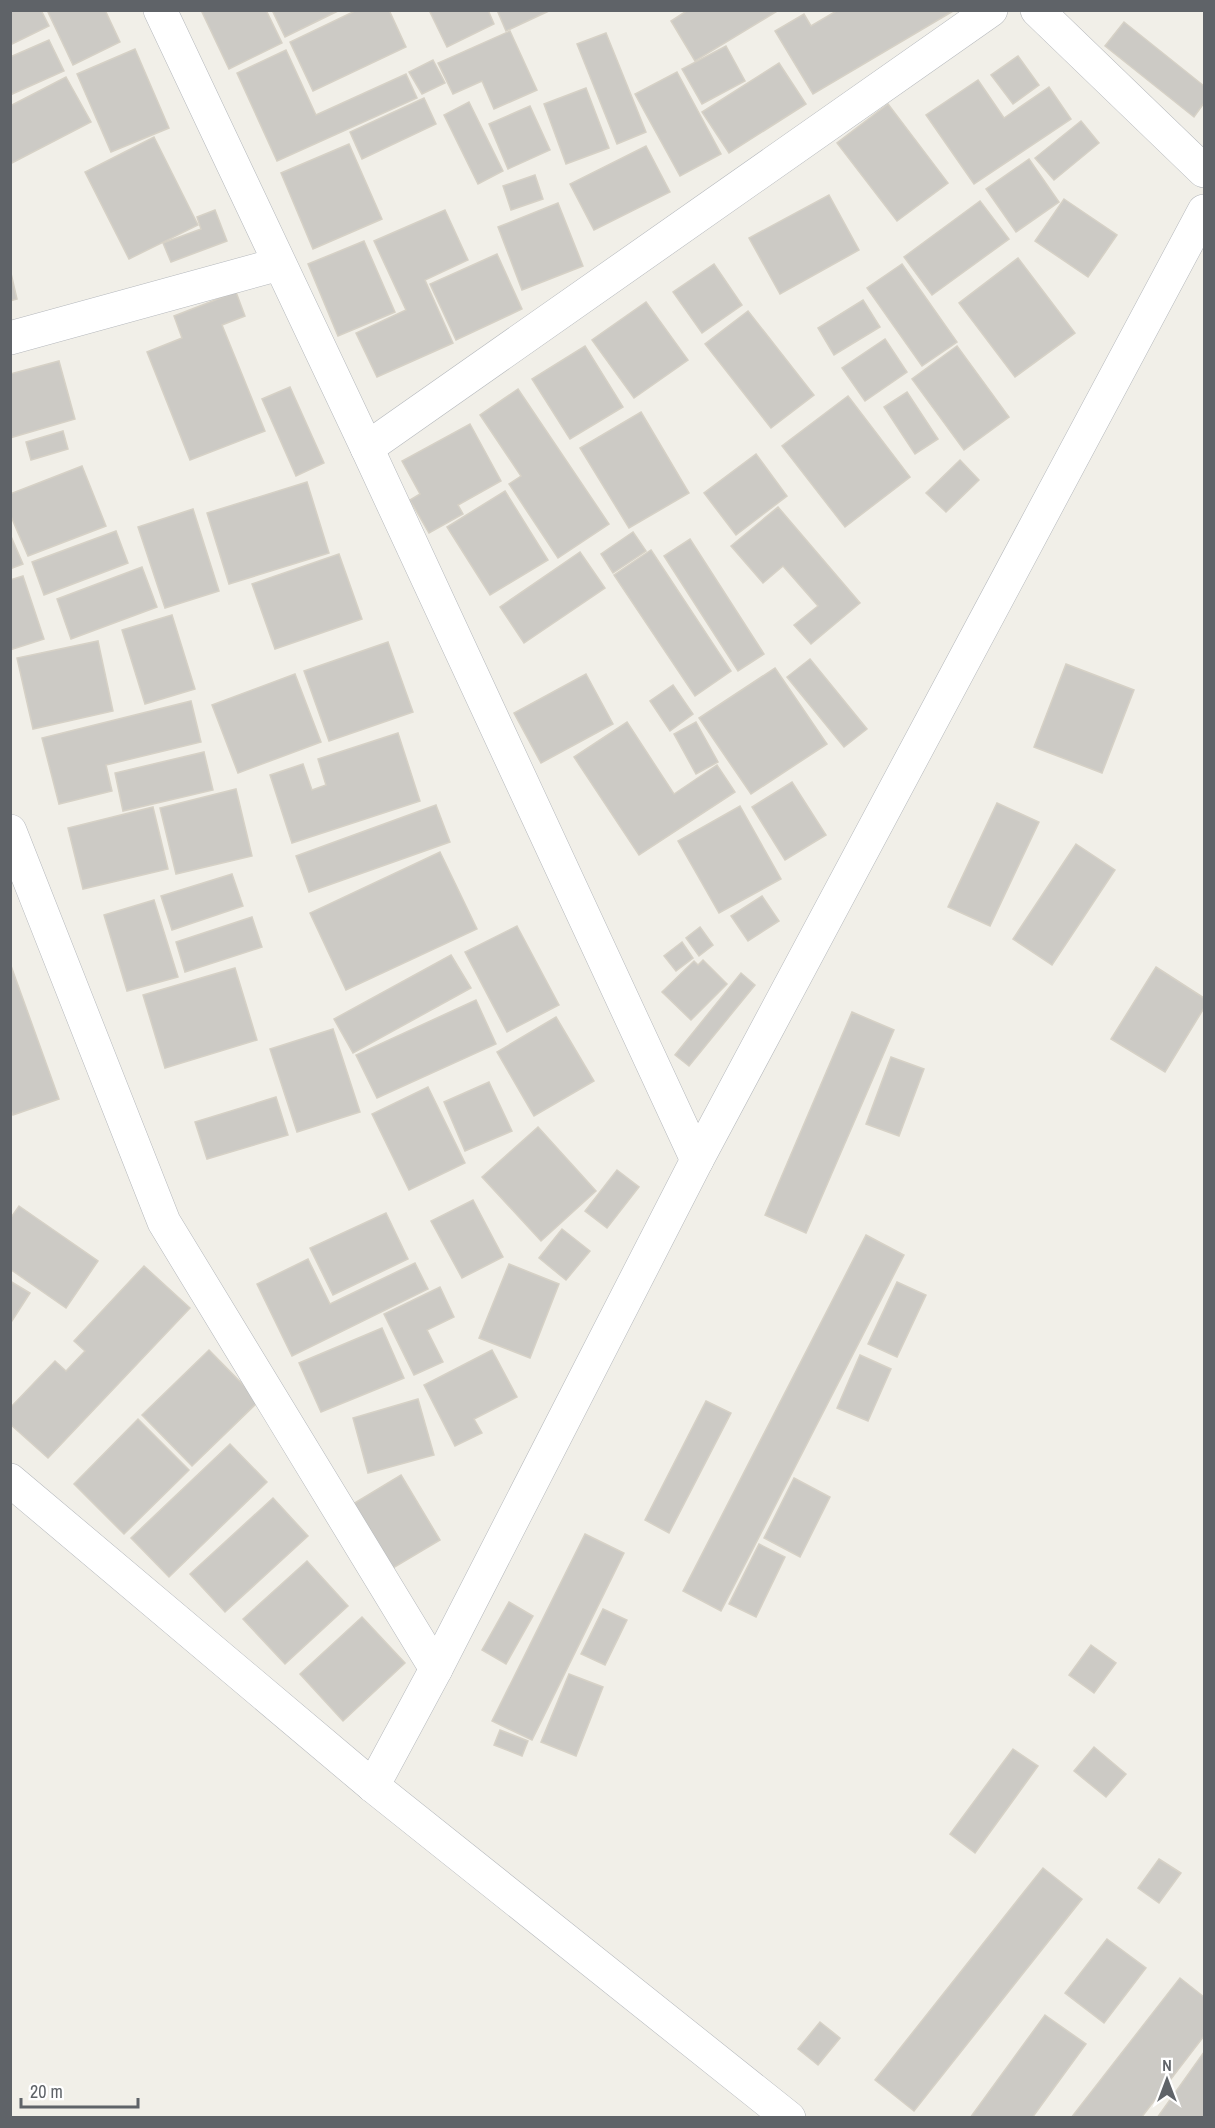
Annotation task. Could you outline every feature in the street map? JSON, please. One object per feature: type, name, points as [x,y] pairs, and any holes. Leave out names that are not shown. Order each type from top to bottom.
[{"type":"street","points":[[160,10],[367,448],[697,1160]]},
{"type":"street","points":[[367,448],[991,10]]},
{"type":"street","points":[[1037,10],[1204,171]]},
{"type":"street","points":[[373,1786],[436,1669],[697,1160],[1204,211]]},
{"type":"street","points":[[10,338],[279,264]]},
{"type":"street","points":[[10,831],[164,1222],[436,1669]]},
{"type":"street","points":[[10,1480],[373,1786],[789,2118]]},
{"type":"building","points":[[10,10],[41,10],[49,26],[10,45]]},
{"type":"building","points":[[47,10],[105,10],[120,42],[73,65]]},
{"type":"building","points":[[201,10],[266,10],[282,43],[229,69]]},
{"type":"building","points":[[272,10],[340,10],[285,37]]},
{"type":"building","points":[[357,10],[389,10],[406,47],[313,91],[290,42]]},
{"type":"building","points":[[429,10],[488,10],[494,24],[447,47]]},
{"type":"building","points":[[497,10],[551,10],[506,31]]},
{"type":"building","points":[[688,10],[779,10],[695,61],[671,21]]},
{"type":"building","points":[[838,10],[955,10],[813,94],[775,31],[804,14],[811,26]]},
{"type":"building","points":[[1124,22],[1204,86],[1204,103],[1194,117],[1105,46]]},
{"type":"building","points":[[510,31],[537,90],[494,109],[482,81],[453,94],[438,63]]},
{"type":"building","points":[[606,33],[646,132],[617,144],[577,44]]},
{"type":"building","points":[[49,40],[64,71],[10,95],[10,57]]},
{"type":"building","points":[[726,46],[745,81],[702,104],[682,69]]},
{"type":"building","points":[[135,49],[169,128],[111,152],[77,74]]},
{"type":"building","points":[[286,50],[316,115],[406,74],[417,98],[277,161],[237,73]]},
{"type":"building","points":[[1018,56],[1039,85],[1013,104],[991,75]]},
{"type":"building","points":[[433,60],[445,83],[422,94],[409,72]]},
{"type":"building","points":[[779,63],[806,104],[729,153],[702,112]]},
{"type":"building","points":[[677,72],[721,154],[680,176],[635,94]]},
{"type":"building","points":[[66,77],[91,122],[10,164],[10,106]]},
{"type":"building","points":[[978,80],[1004,118],[1049,87],[1071,119],[974,184],[926,115]]},
{"type":"building","points":[[586,88],[609,148],[566,164],[544,104]]},
{"type":"building","points":[[424,98],[436,124],[362,159],[350,132]]},
{"type":"building","points":[[469,102],[503,171],[478,184],[444,115]]},
{"type":"building","points":[[888,104],[948,183],[897,221],[837,143]]},
{"type":"building","points":[[530,106],[550,150],[508,169],[489,124]]},
{"type":"building","points":[[1081,121],[1099,143],[1054,180],[1035,158]]},
{"type":"building","points":[[154,137],[198,225],[129,259],[85,172]]},
{"type":"building","points":[[349,144],[382,219],[313,249],[281,173]]},
{"type":"building","points":[[646,146],[670,192],[594,230],[570,184]]},
{"type":"building","points":[[1029,159],[1059,202],[1016,232],[986,189]]},
{"type":"building","points":[[535,175],[543,199],[511,210],[503,186]]},
{"type":"building","points":[[829,195],[859,250],[780,294],[749,238]]},
{"type":"building","points":[[1064,199],[1117,235],[1088,277],[1035,241]]},
{"type":"building","points":[[980,201],[1009,239],[932,295],[904,257]]},
{"type":"building","points":[[558,203],[583,266],[522,290],[498,227]]},
{"type":"building","points":[[215,210],[227,241],[171,262],[163,243],[201,229],[197,217]]},
{"type":"building","points":[[445,210],[468,260],[425,280],[453,343],[377,377],[356,333],[406,310],[374,241]]},
{"type":"building","points":[[364,241],[395,312],[338,336],[308,264]]},
{"type":"building","points":[[497,254],[522,309],[456,340],[430,284]]},
{"type":"building","points":[[1018,258],[1075,333],[1015,377],[959,303]]},
{"type":"building","points":[[714,264],[742,305],[702,333],[673,292]]},
{"type":"building","points":[[902,264],[957,342],[922,366],[867,288]]},
{"type":"building","points":[[10,269],[17,299],[10,301]]},
{"type":"building","points":[[236,292],[245,316],[222,325],[265,431],[190,460],[147,352],[182,338],[174,316]]},
{"type":"building","points":[[863,300],[880,327],[834,355],[818,328]]},
{"type":"building","points":[[646,302],[688,360],[634,398],[592,340]]},
{"type":"building","points":[[748,311],[814,395],[771,428],[705,344]]},
{"type":"building","points":[[885,339],[907,372],[865,401],[842,368]]},
{"type":"building","points":[[585,346],[623,407],[570,439],[532,379]]},
{"type":"building","points":[[957,346],[1009,417],[964,450],[912,379]]},
{"type":"building","points":[[59,361],[75,419],[10,438],[10,374]]},
{"type":"building","points":[[290,387],[324,463],[296,476],[262,399]]},
{"type":"building","points":[[518,389],[609,524],[558,558],[509,484],[521,476],[480,415]]},
{"type":"building","points":[[907,392],[938,439],[915,454],[884,407]]},
{"type":"building","points":[[848,396],[910,477],[845,527],[782,446]]},
{"type":"building","points":[[641,412],[689,493],[629,528],[580,448]]},
{"type":"building","points":[[470,424],[501,481],[458,505],[463,514],[429,533],[410,500],[420,494],[402,461]]},
{"type":"building","points":[[63,431],[68,449],[31,460],[26,442]]},
{"type":"building","points":[[756,454],[787,496],[736,535],[704,493]]},
{"type":"building","points":[[960,460],[979,480],[946,512],[926,493]]},
{"type":"building","points":[[82,466],[106,526],[28,556],[10,514],[10,494]]},
{"type":"building","points":[[307,482],[329,553],[229,584],[207,513]]},
{"type":"building","points":[[505,491],[548,560],[490,595],[447,527]]},
{"type":"building","points":[[778,507],[860,603],[811,644],[794,625],[818,606],[783,566],[763,583],[731,546]]},
{"type":"building","points":[[193,509],[219,591],[165,608],[138,527]]},
{"type":"building","points":[[116,531],[128,563],[44,595],[32,562]]},
{"type":"building","points":[[633,532],[646,551],[613,573],[601,554]]},
{"type":"building","points":[[10,534],[23,564],[10,569]]},
{"type":"building","points":[[690,539],[764,654],[738,671],[664,556]]},
{"type":"building","points":[[651,550],[731,671],[695,696],[614,575]]},
{"type":"building","points":[[580,552],[605,588],[524,643],[500,607]]},
{"type":"building","points":[[339,554],[362,619],[275,649],[252,584]]},
{"type":"building","points":[[142,567],[157,607],[71,639],[57,599]]},
{"type":"building","points":[[23,576],[44,639],[10,650],[10,580]]},
{"type":"building","points":[[172,615],[195,689],[145,704],[122,630]]},
{"type":"building","points":[[98,641],[113,711],[33,729],[17,658]]},
{"type":"building","points":[[388,642],[413,712],[329,741],[304,671]]},
{"type":"building","points":[[810,659],[867,729],[844,747],[787,677]]},
{"type":"building","points":[[1066,664],[1134,690],[1102,773],[1034,747]]},
{"type":"building","points":[[775,668],[827,744],[751,794],[699,718]]},
{"type":"building","points":[[295,674],[321,742],[238,773],[212,705]]},
{"type":"building","points":[[586,674],[613,724],[541,763],[514,713]]},
{"type":"building","points":[[673,685],[693,714],[670,731],[650,701]]},
{"type":"building","points":[[191,701],[201,742],[106,765],[112,791],[59,804],[42,738]]},
{"type":"building","points":[[627,722],[674,794],[717,765],[735,792],[639,855],[574,757]]},
{"type":"building","points":[[696,722],[718,762],[696,774],[674,734]]},
{"type":"building","points":[[398,733],[420,801],[292,843],[270,775],[303,764],[312,790],[326,785],[318,759]]},
{"type":"building","points":[[204,752],[213,790],[123,811],[115,773]]},
{"type":"building","points":[[792,782],[826,835],[785,860],[752,807]]},
{"type":"building","points":[[236,789],[252,856],[176,874],[160,808]]},
{"type":"building","points":[[997,803],[1039,822],[990,926],[948,907]]},
{"type":"building","points":[[436,805],[450,842],[309,892],[296,856]]},
{"type":"building","points":[[740,806],[781,879],[719,913],[678,841]]},
{"type":"building","points":[[153,807],[168,869],[83,889],[68,828]]},
{"type":"building","points":[[1076,844],[1115,870],[1052,965],[1013,939]]},
{"type":"building","points":[[440,852],[477,929],[346,990],[310,913]]},
{"type":"building","points":[[232,874],[243,906],[172,930],[161,896]]},
{"type":"building","points":[[762,896],[779,921],[748,941],[731,916]]},
{"type":"building","points":[[154,900],[178,977],[127,991],[104,915]]},
{"type":"building","points":[[252,917],[262,947],[185,972],[176,942]]},
{"type":"building","points":[[517,926],[559,1005],[507,1032],[465,952]]},
{"type":"building","points":[[700,927],[713,945],[699,956],[686,938]]},
{"type":"building","points":[[682,942],[693,958],[676,971],[664,956]]},
{"type":"building","points":[[451,955],[471,988],[353,1053],[334,1019]]},
{"type":"building","points":[[703,960],[727,984],[691,1020],[662,992],[694,961],[698,965]]},
{"type":"building","points":[[10,963],[59,1099],[13,1115],[10,1107]]},
{"type":"building","points":[[1156,967],[1204,998],[1204,1008],[1165,1072],[1111,1039]]},
{"type":"building","points":[[235,968],[257,1040],[165,1068],[143,995]]},
{"type":"building","points":[[741,973],[755,985],[689,1066],[675,1055]]},
{"type":"building","points":[[476,1000],[496,1044],[377,1098],[356,1055]]},
{"type":"building","points":[[852,1012],[894,1030],[806,1233],[765,1215]]},
{"type":"building","points":[[556,1017],[594,1081],[534,1116],[497,1052]]},
{"type":"building","points":[[333,1029],[360,1112],[297,1132],[270,1049]]},
{"type":"building","points":[[891,1057],[924,1069],[899,1136],[866,1124]]},
{"type":"building","points":[[489,1082],[512,1131],[465,1151],[444,1102]]},
{"type":"building","points":[[428,1087],[465,1163],[409,1190],[372,1114]]},
{"type":"building","points":[[276,1097],[288,1135],[207,1159],[195,1122]]},
{"type":"building","points":[[538,1127],[596,1191],[541,1241],[482,1177]]},
{"type":"building","points":[[617,1170],[639,1187],[607,1228],[585,1211]]},
{"type":"building","points":[[473,1200],[503,1257],[462,1278],[431,1221]]},
{"type":"building","points":[[19,1206],[98,1261],[66,1308],[10,1269],[10,1219]]},
{"type":"building","points":[[386,1213],[408,1259],[333,1295],[310,1248]]},
{"type":"building","points":[[562,1229],[590,1251],[566,1280],[539,1258]]},
{"type":"building","points":[[866,1235],[904,1255],[721,1611],[683,1591]]},
{"type":"building","points":[[308,1259],[330,1304],[415,1263],[428,1289],[292,1356],[257,1284]]},
{"type":"building","points":[[509,1264],[559,1284],[530,1358],[479,1338]]},
{"type":"building","points":[[144,1266],[190,1308],[48,1458],[10,1424],[10,1408],[55,1361],[66,1371],[85,1351],[74,1341]]},
{"type":"building","points":[[10,1281],[30,1293],[10,1324]]},
{"type":"building","points":[[897,1282],[926,1295],[897,1357],[868,1344]]},
{"type":"building","points":[[440,1287],[454,1317],[427,1330],[443,1362],[414,1375],[384,1314]]},
{"type":"building","points":[[382,1328],[404,1378],[321,1412],[299,1363]]},
{"type":"building","points":[[209,1350],[259,1401],[192,1466],[142,1415]]},
{"type":"building","points":[[492,1350],[517,1397],[474,1419],[482,1433],[455,1446],[424,1385]]},
{"type":"building","points":[[860,1355],[891,1369],[868,1421],[837,1408]]},
{"type":"building","points":[[418,1399],[434,1455],[368,1473],[353,1418]]},
{"type":"building","points":[[706,1401],[731,1413],[669,1533],[645,1520]]},
{"type":"building","points":[[138,1419],[189,1470],[124,1534],[74,1484]]},
{"type":"building","points":[[230,1444],[267,1482],[169,1577],[131,1538]]},
{"type":"building","points":[[401,1475],[440,1540],[393,1568],[353,1504]]},
{"type":"building","points":[[794,1478],[830,1497],[800,1557],[764,1538]]},
{"type":"building","points":[[273,1498],[308,1536],[225,1612],[190,1574]]},
{"type":"building","points":[[585,1534],[624,1553],[532,1740],[492,1721]]},
{"type":"building","points":[[759,1544],[785,1557],[756,1617],[729,1604]]},
{"type":"building","points":[[307,1561],[348,1606],[285,1664],[243,1619]]},
{"type":"building","points":[[509,1602],[533,1616],[506,1664],[482,1650]]},
{"type":"building","points":[[603,1609],[627,1620],[605,1665],[581,1654]]},
{"type":"building","points":[[362,1617],[405,1663],[343,1721],[300,1674]]},
{"type":"building","points":[[1091,1645],[1116,1663],[1094,1693],[1069,1675]]},
{"type":"building","points":[[569,1674],[603,1687],[576,1756],[541,1742]]},
{"type":"building","points":[[500,1730],[528,1741],[522,1756],[494,1745]]},
{"type":"building","points":[[1094,1747],[1126,1774],[1106,1797],[1074,1771]]},
{"type":"building","points":[[1013,1749],[1038,1766],[975,1853],[950,1834]]},
{"type":"building","points":[[1159,1859],[1181,1873],[1159,1903],[1138,1888]]},
{"type":"building","points":[[1043,1868],[1082,1899],[914,2111],[875,2080]]},
{"type":"building","points":[[1107,1939],[1146,1968],[1104,2023],[1065,1993]]},
{"type":"building","points":[[1180,1978],[1204,1997],[1204,2036],[1141,2118],[1071,2118]]},
{"type":"building","points":[[1045,2015],[1086,2044],[1032,2118],[970,2118]]},
{"type":"building","points":[[820,2022],[840,2038],[818,2065],[798,2049]]},
{"type":"building","points":[[1204,2052],[1204,2118],[1157,2118]]}]
